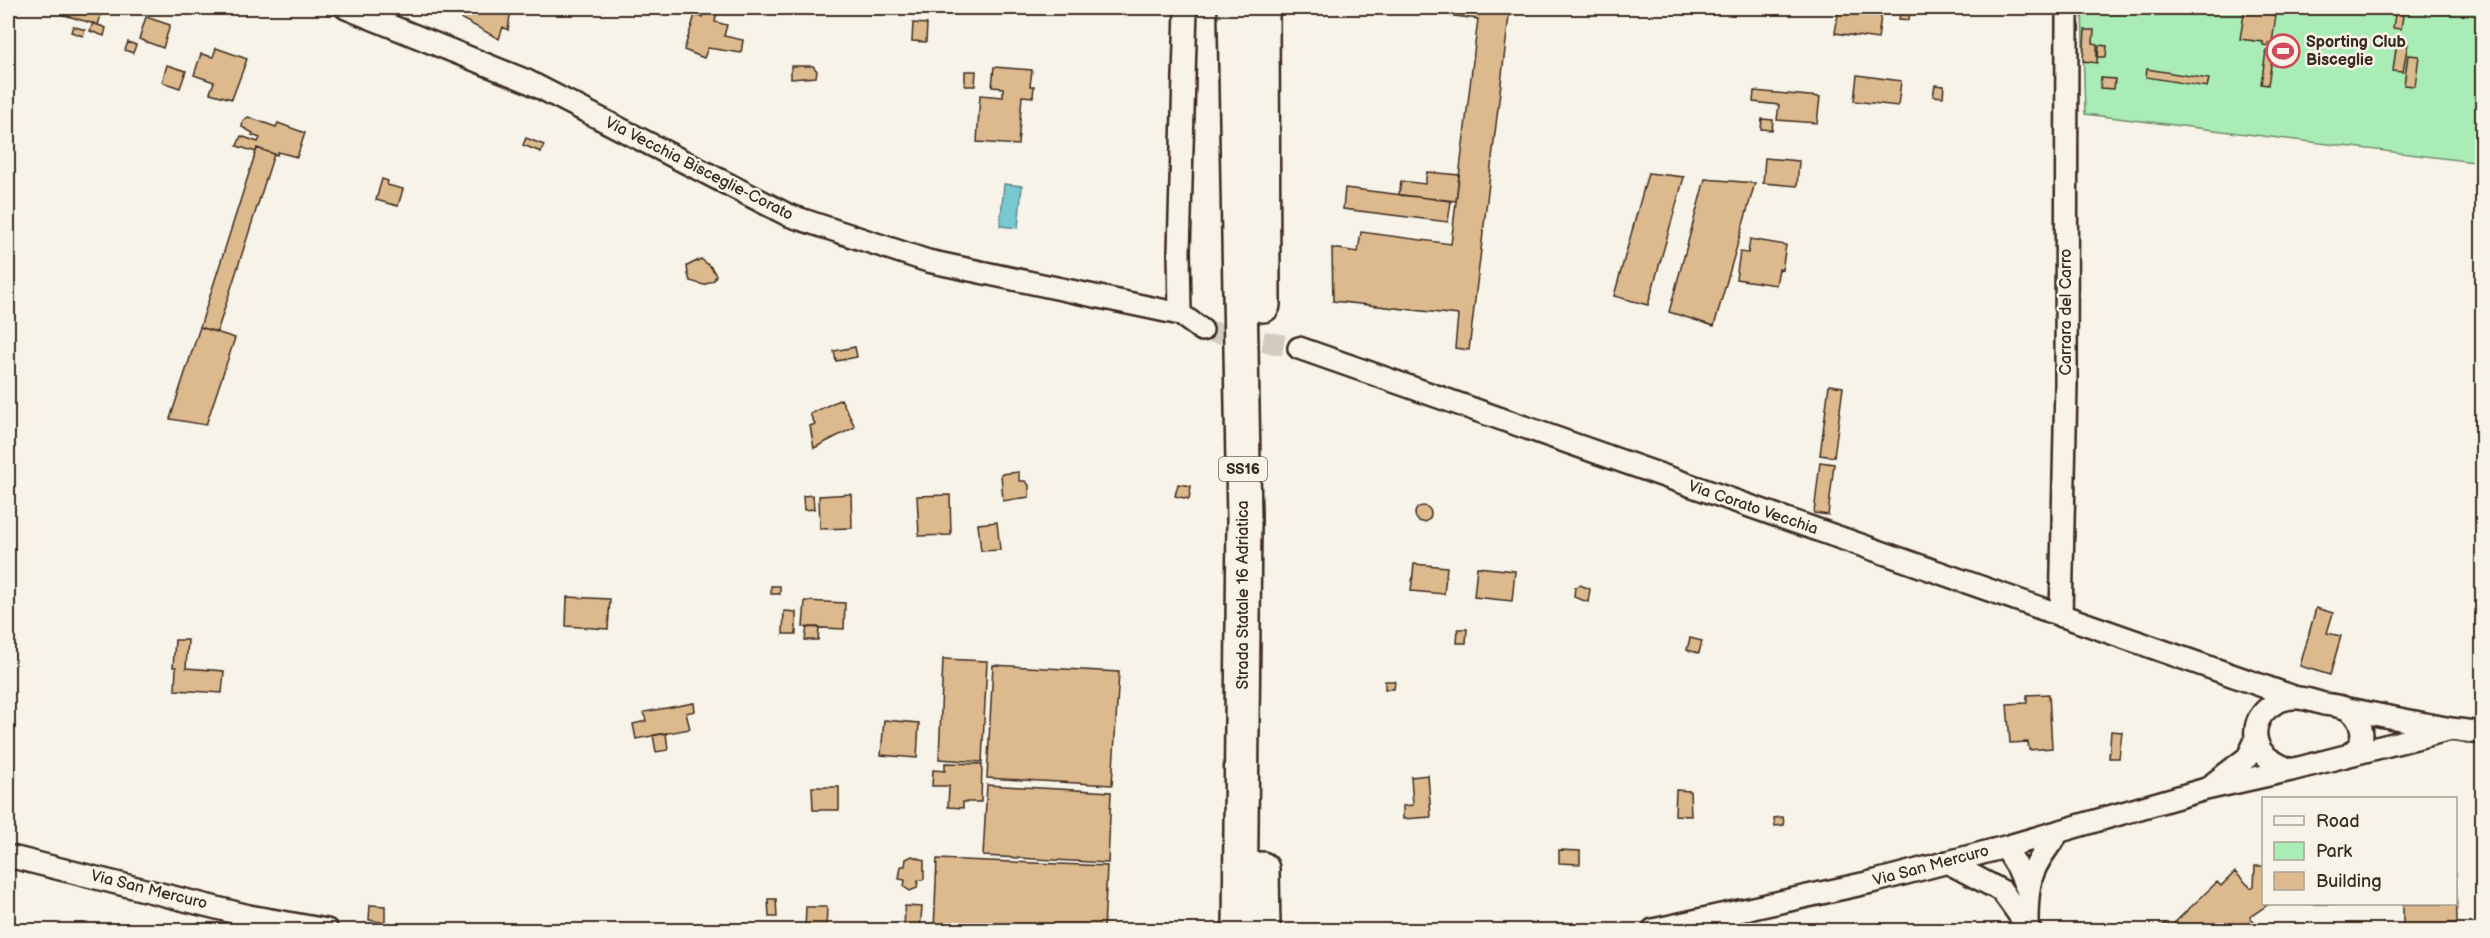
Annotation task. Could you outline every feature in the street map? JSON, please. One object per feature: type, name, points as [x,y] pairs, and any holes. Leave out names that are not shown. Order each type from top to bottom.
[{"type":"highway","name":"Strada Statale 16 Adriatica","points":[[1236,8],[1244,520],[1240,930]]},
{"type":"highway","name":"Strada Statale 16 Adriatica","points":[[1262,8],[1263,298],[1260,680],[1263,930]]},
{"type":"street","name":"Via Vecchia Bisceglie-Corato","points":[[346,8],[527,81],[788,215],[928,261],[1180,314],[1202,330]]},
{"type":"street","points":[[1180,314],[1186,8]]},
{"type":"street","name":"Carrara del Carro","points":[[2061,616],[2066,384],[2067,8]]},
{"type":"street","name":"Via Corato Vecchia","points":[[1299,348],[2297,698],[2451,729],[2482,733]]},
{"type":"street","name":"Via Corato Vecchia","points":[[2208,666],[2241,686],[2252,700],[2259,717]]},
{"type":"street","points":[[2291,770],[2276,764],[2265,755],[2256,740],[2255,729],[2259,717],[2269,707],[2281,701],[2297,698]]},
{"type":"street","points":[[2348,709],[2359,721],[2363,732],[2360,744],[2349,755]]},
{"type":"street","name":"Via Corato Vecchia","points":[[2206,789],[2451,729]]},
{"type":"street","points":[[2206,789],[2237,768],[2248,757],[2256,740]]},
{"type":"street","name":"Via San Mercuro","points":[[1653,930],[1876,881],[2059,832],[2206,789]]},
{"type":"street","points":[[2028,927],[2027,889],[2037,861],[2059,832]]},
{"type":"street","points":[[2005,847],[2027,889]]},
{"type":"street","points":[[2002,891],[1998,867],[2005,847]]},
{"type":"street","name":"Via San Mercuro","points":[[8,856],[249,916],[327,930]]},
{"type":"street","points":[[1947,862],[2002,891],[2028,927]]},
{"type":"green space","name":"Sporting Club Bisceglie","points":[[2082,8],[2482,8],[2482,163],[2085,114]]},
{"type":"water","points":[[1004,184],[1022,186],[1018,228],[1000,226]]},
{"type":"building","points":[[66,8],[103,8],[98,25],[64,15]]},
{"type":"building","points":[[468,8],[511,8],[508,30],[503,27],[499,39],[462,19]]},
{"type":"building","points":[[705,8],[717,11],[715,22],[727,25],[724,36],[743,40],[741,53],[708,48],[704,58],[684,50],[695,15],[702,17]]},
{"type":"building","points":[[1424,8],[1510,8],[1469,350],[1455,348],[1458,315],[1333,301],[1332,248],[1358,252],[1361,232],[1451,244],[1478,19],[1424,12]]},
{"type":"building","points":[[1839,8],[1882,8],[1878,39],[1835,33]]},
{"type":"building","points":[[1901,8],[1910,9],[1909,20],[1899,19]]},
{"type":"building","points":[[2245,8],[2280,8],[2280,13],[2274,12],[2273,15],[2276,15],[2272,43],[2268,43],[2268,46],[2263,45],[2263,42],[2240,39]]},
{"type":"building","points":[[2396,8],[2404,8],[2401,29],[2393,28]]},
{"type":"building","points":[[146,17],[170,25],[163,48],[139,39]]},
{"type":"building","points":[[93,23],[106,28],[104,36],[90,31]]},
{"type":"building","points":[[913,23],[927,24],[926,42],[912,41]]},
{"type":"building","points":[[73,26],[85,30],[83,36],[71,32]]},
{"type":"building","points":[[2085,30],[2094,30],[2093,43],[2097,44],[2097,63],[2083,61]]},
{"type":"building","points":[[2397,41],[2408,43],[2403,72],[2393,71]]},
{"type":"building","points":[[128,42],[136,45],[133,53],[125,50]]},
{"type":"building","points":[[2099,45],[2107,46],[2106,57],[2098,57]]},
{"type":"building","points":[[216,48],[247,59],[232,99],[210,93],[214,82],[194,75],[201,54],[213,57]]},
{"type":"building","points":[[2266,51],[2273,52],[2268,85],[2261,84]]},
{"type":"building","points":[[2408,55],[2419,56],[2415,86],[2404,85]]},
{"type":"building","points":[[167,65],[186,71],[180,88],[162,82]]},
{"type":"building","points":[[791,66],[813,66],[817,71],[816,77],[791,79]]},
{"type":"building","points":[[994,67],[1032,70],[1030,86],[1034,86],[1033,97],[1022,96],[1018,145],[977,142],[980,95],[1003,97],[1003,88],[992,87]]},
{"type":"building","points":[[2147,69],[2209,79],[2207,87],[2146,77]]},
{"type":"building","points":[[965,71],[976,71],[975,86],[965,86]]},
{"type":"building","points":[[1857,75],[1901,81],[1898,106],[1854,101]]},
{"type":"building","points":[[2101,78],[2115,79],[2114,89],[2100,88]]},
{"type":"building","points":[[1935,85],[1944,86],[1943,97],[1933,96]]},
{"type":"building","points":[[1754,91],[1820,97],[1817,123],[1777,120],[1779,105],[1753,102]]},
{"type":"building","points":[[248,117],[276,127],[278,123],[305,133],[297,157],[278,152],[277,155],[257,148],[256,152],[237,146],[241,136],[258,142],[260,138],[242,127],[243,121]]},
{"type":"building","points":[[1762,119],[1773,120],[1772,130],[1761,129]]},
{"type":"building","points":[[526,138],[544,145],[541,152],[523,145]]},
{"type":"building","points":[[257,148],[274,154],[217,332],[200,327]]},
{"type":"building","points":[[1765,158],[1799,161],[1797,186],[1763,183]]},
{"type":"building","points":[[1427,172],[1459,175],[1456,201],[1399,195],[1401,181],[1425,184]]},
{"type":"building","points":[[1648,173],[1684,177],[1648,305],[1614,296]]},
{"type":"building","points":[[382,179],[388,181],[387,185],[403,189],[398,206],[376,200]]},
{"type":"building","points":[[1705,179],[1755,183],[1714,326],[1669,312]]},
{"type":"building","points":[[1345,188],[1451,201],[1448,222],[1343,209]]},
{"type":"building","points":[[1750,239],[1786,245],[1782,270],[1779,269],[1776,285],[1736,279],[1740,252],[1748,253]]},
{"type":"building","points":[[701,259],[711,267],[716,275],[714,280],[704,285],[690,281],[687,266]]},
{"type":"building","points":[[200,327],[235,338],[206,425],[170,419]]},
{"type":"building","points":[[855,347],[857,357],[836,361],[834,351]]},
{"type":"building","points":[[1829,385],[1843,387],[1834,457],[1820,455]]},
{"type":"building","points":[[841,399],[855,427],[814,448],[810,426],[815,424],[810,414]]},
{"type":"building","points":[[1820,462],[1834,464],[1828,515],[1814,513]]},
{"type":"building","points":[[1019,472],[1019,481],[1025,481],[1029,485],[1029,497],[1003,501],[1001,474]]},
{"type":"building","points":[[1178,484],[1191,486],[1189,499],[1175,496]]},
{"type":"building","points":[[851,494],[852,528],[820,529],[819,496]]},
{"type":"building","points":[[813,495],[814,509],[804,510],[803,496]]},
{"type":"building","points":[[950,495],[951,535],[919,536],[917,496]]},
{"type":"building","points":[[1420,506],[1426,506],[1431,514],[1429,520],[1420,522],[1415,517],[1415,511]]},
{"type":"building","points":[[997,522],[1000,550],[981,551],[978,524]]},
{"type":"building","points":[[1414,564],[1447,567],[1444,594],[1411,591]]},
{"type":"building","points":[[1477,567],[1515,571],[1512,601],[1474,597]]},
{"type":"building","points":[[1580,585],[1590,589],[1588,602],[1574,597],[1575,587]]},
{"type":"building","points":[[771,586],[780,586],[780,594],[771,594]]},
{"type":"building","points":[[567,597],[610,599],[608,629],[566,626]]},
{"type":"building","points":[[805,601],[845,603],[844,629],[803,627]]},
{"type":"building","points":[[2316,608],[2333,613],[2327,633],[2341,636],[2330,675],[2300,666]]},
{"type":"building","points":[[784,611],[796,612],[796,634],[783,634]]},
{"type":"building","points":[[807,627],[819,627],[818,640],[805,640]]},
{"type":"building","points":[[1458,629],[1467,629],[1466,643],[1457,643]]},
{"type":"building","points":[[1690,638],[1702,641],[1699,653],[1687,650]]},
{"type":"building","points":[[175,640],[188,640],[186,668],[224,671],[222,693],[175,690],[176,667],[173,667]]},
{"type":"building","points":[[943,659],[987,661],[982,762],[939,759]]},
{"type":"building","points":[[993,665],[1119,672],[1112,785],[987,778]]},
{"type":"building","points":[[1385,681],[1395,681],[1394,689],[1385,689]]},
{"type":"building","points":[[2049,694],[2052,748],[2029,750],[2028,742],[2010,743],[2007,704],[2027,703],[2027,695]]},
{"type":"building","points":[[694,703],[695,711],[686,713],[690,729],[636,739],[633,724],[646,721],[644,712]]},
{"type":"building","points":[[884,720],[919,723],[917,758],[881,755]]},
{"type":"building","points":[[2111,731],[2122,732],[2119,758],[2109,758]]},
{"type":"building","points":[[666,733],[668,750],[656,752],[653,735]]},
{"type":"building","points":[[945,763],[982,764],[981,802],[963,802],[963,808],[948,807],[949,786],[932,786],[933,770],[945,771]]},
{"type":"building","points":[[1428,775],[1431,817],[1403,819],[1403,806],[1413,805],[1411,777]]},
{"type":"building","points":[[987,785],[1111,792],[1108,863],[983,856]]},
{"type":"building","points":[[812,787],[839,787],[839,810],[813,810]]},
{"type":"building","points":[[1676,790],[1690,791],[1691,816],[1675,815]]},
{"type":"building","points":[[1783,817],[1784,825],[1775,826],[1774,818]]},
{"type":"building","points":[[1559,850],[1580,851],[1580,864],[1559,863]]},
{"type":"building","points":[[912,856],[924,860],[924,879],[918,881],[917,888],[910,891],[904,887],[905,880],[899,879],[901,866],[905,866],[906,859]]},
{"type":"building","points":[[937,859],[1107,866],[1104,930],[934,930]]},
{"type":"building","points":[[2255,866],[2262,866],[2262,905],[2268,905],[2250,917],[2260,930],[2160,930],[2165,923],[2169,928],[2217,882],[2221,886],[2235,872],[2251,888],[2254,886]]},
{"type":"building","points":[[768,899],[776,899],[777,917],[769,917]]},
{"type":"building","points":[[370,905],[385,906],[385,923],[369,920]]},
{"type":"building","points":[[2403,905],[2457,905],[2457,923],[2447,923],[2447,927],[2443,930],[2403,930]]},
{"type":"building","points":[[905,906],[922,907],[920,930],[904,930]]},
{"type":"building","points":[[806,907],[827,907],[826,930],[805,930]]},
{"type":"tunnel","points":[[1202,330],[1299,348]]},
{"type":"place","name":"Sporting Club Bisceglie","points":[[2283,51]]}]
